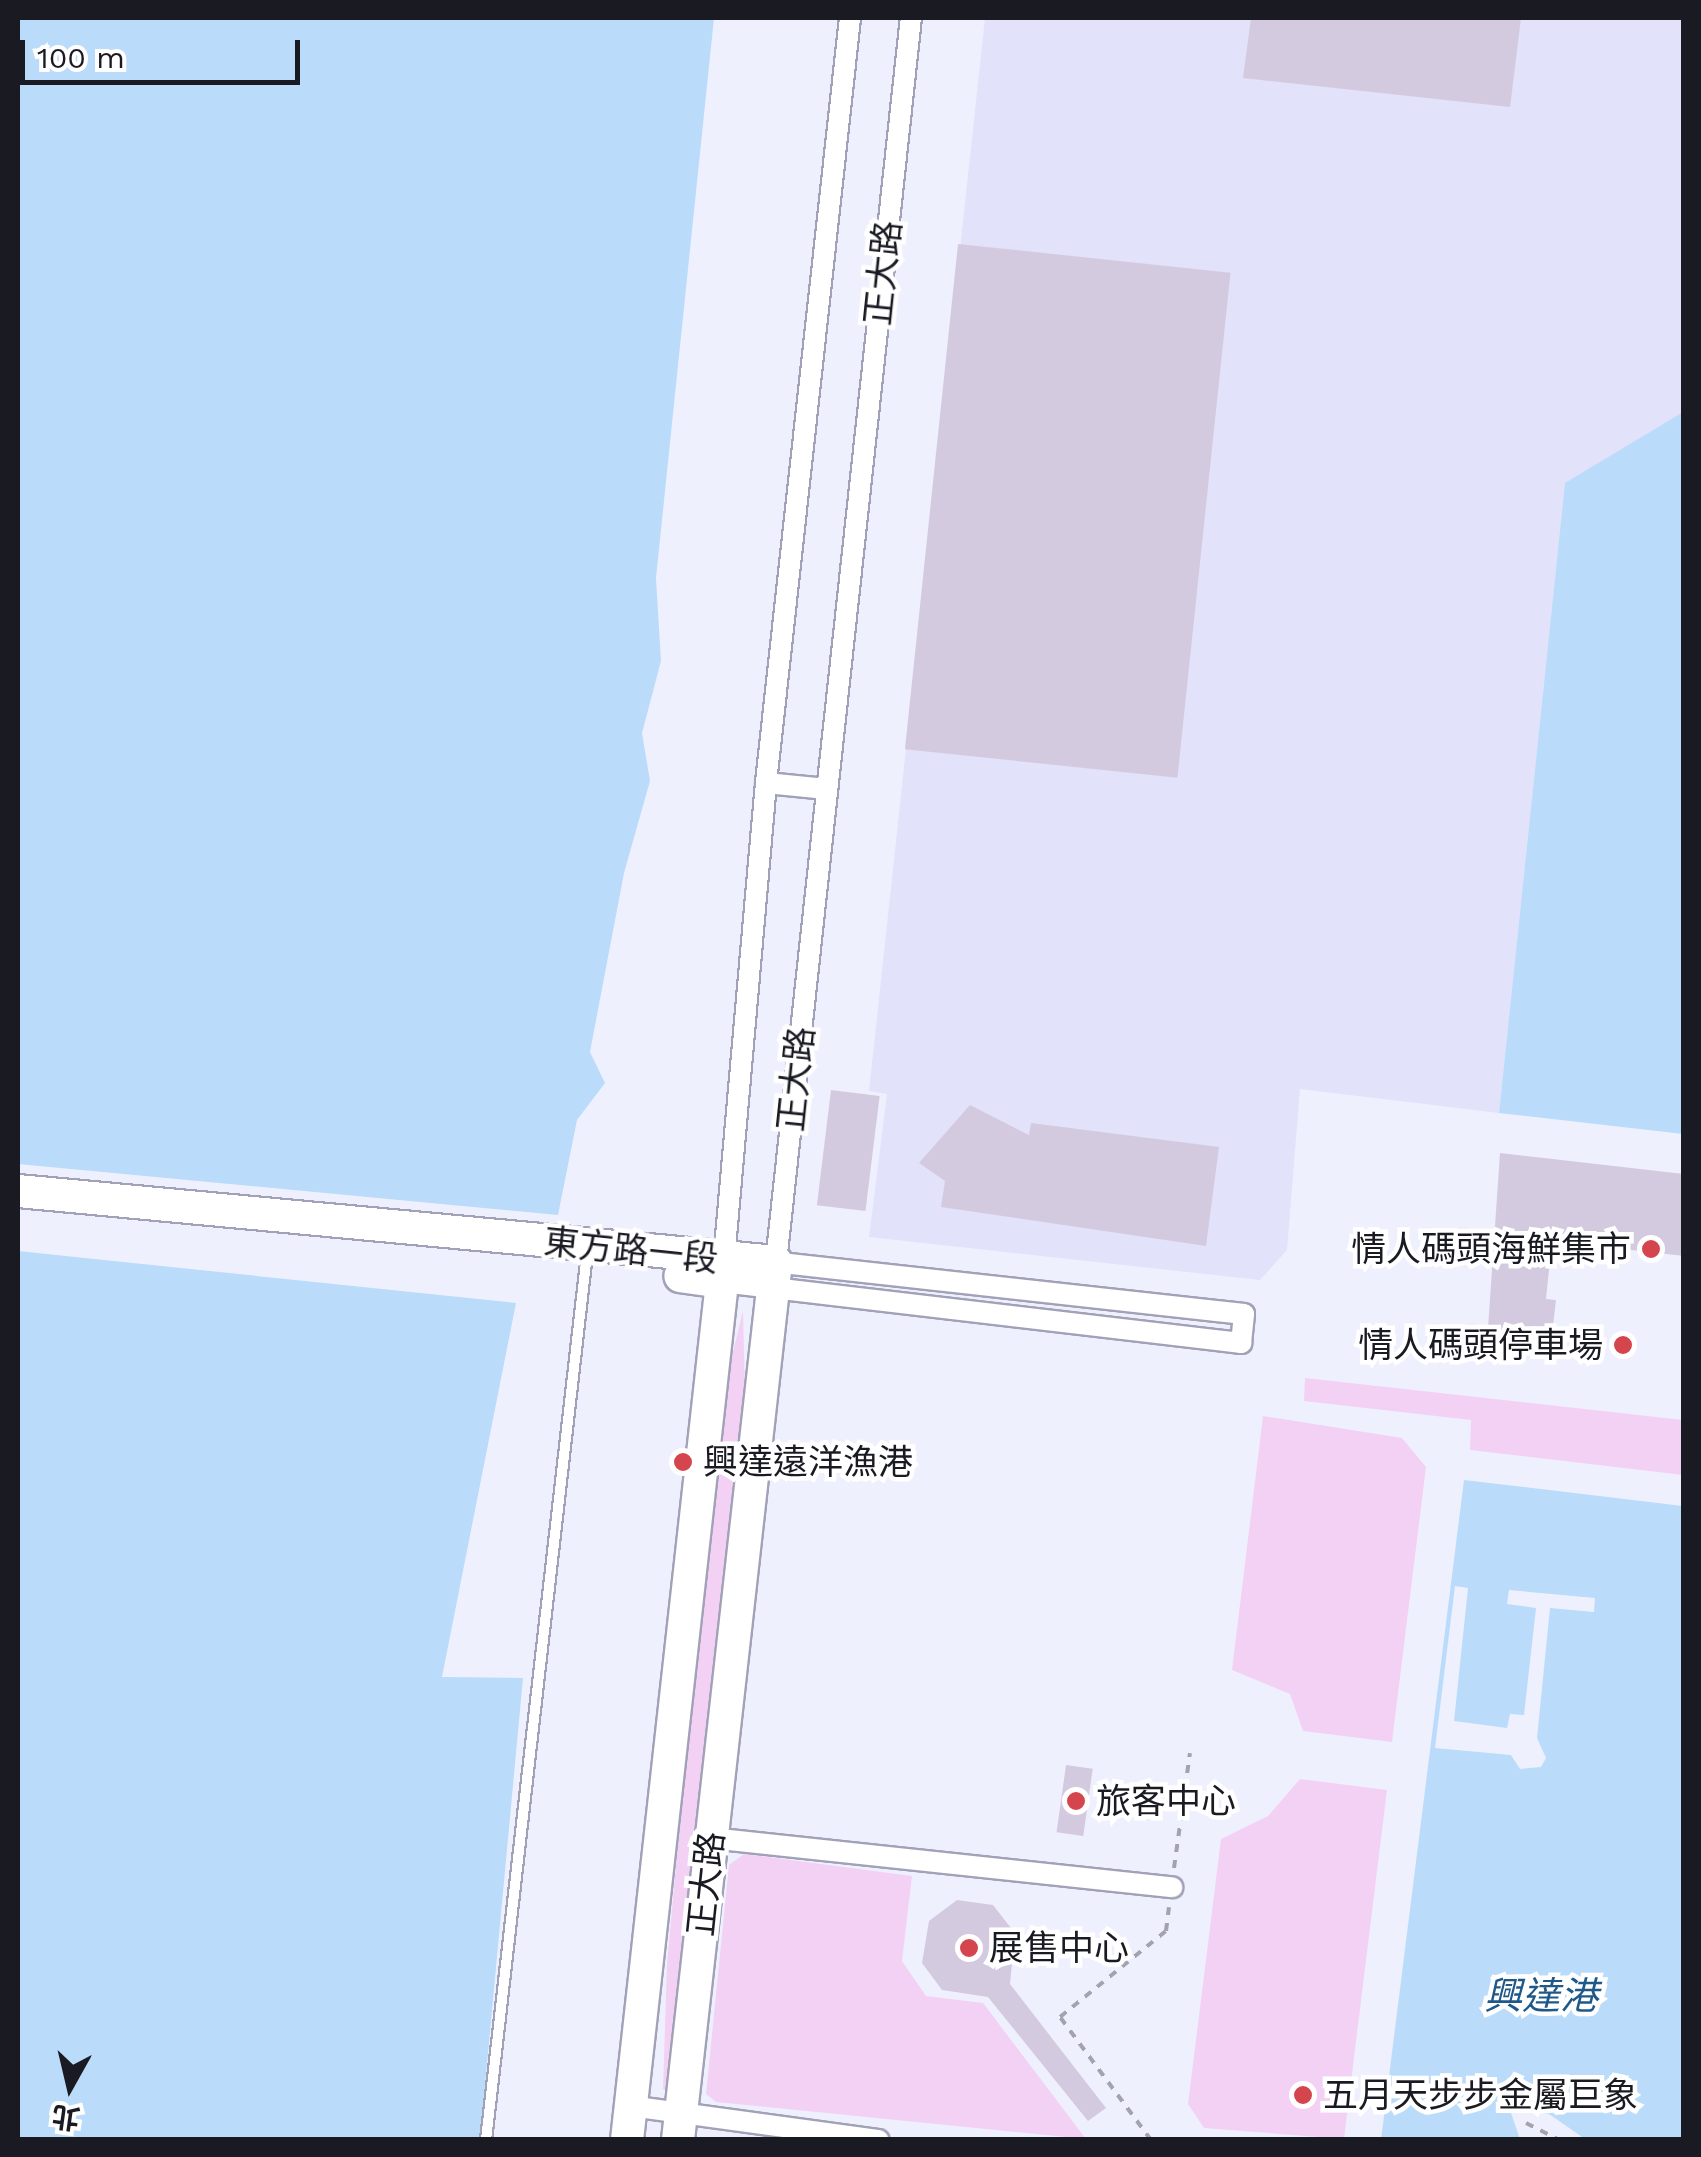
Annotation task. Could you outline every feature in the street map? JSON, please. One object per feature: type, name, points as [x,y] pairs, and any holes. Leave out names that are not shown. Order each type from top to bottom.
[{"type":"main road","name":"東方路一段","points":[[18,1191],[774,1276]]},
{"type":"main road","name":"東方路一段","points":[[18,1211],[723,1271]]},
{"type":"main road","name":"正大路","points":[[627,2140],[723,1271]]},
{"type":"main road","name":"正大路","points":[[680,2126],[774,1276]]},
{"type":"street","name":"正大路","points":[[723,1271],[766,782],[850,18]]},
{"type":"street","name":"正大路","points":[[774,1276],[911,18]]},
{"type":"street","points":[[766,782],[827,789]]},
{"type":"street","name":"東方路一段","points":[[774,1276],[1244,1314],[1242,1342],[774,1276]]},
{"type":"street","points":[[711,1838],[1172,1887]]},
{"type":"street","points":[[630,2106],[680,2126],[878,2140]]},
{"type":"lane","points":[[486,2140],[586,1262]]},
{"type":"path","points":[[1060,2017],[1151,2140]]},
{"type":"path","points":[[1526,2123],[1560,2140]]},
{"type":"shaded area","points":[[985,18],[1683,18],[1683,412],[1565,484],[1499,1113],[1300,1089],[1287,1250],[1260,1280],[869,1237],[887,1094],[869,1091]]},
{"type":"shaded area","points":[[743,1311],[746,1434],[671,2090],[663,2089],[667,1964],[717,1417]]},
{"type":"shaded area","points":[[1305,1378],[1683,1420],[1683,1475],[1470,1450],[1471,1420],[1304,1401]]},
{"type":"shaded area","points":[[1263,1416],[1402,1438],[1426,1467],[1392,1742],[1303,1731],[1290,1694],[1232,1670]]},
{"type":"shaded area","points":[[1300,1779],[1387,1790],[1344,2139],[1204,2128],[1188,2104],[1221,1839],[1268,1816]]},
{"type":"shaded area","points":[[744,1854],[912,1876],[902,1961],[926,1996],[983,2003],[1086,2139],[716,2102],[706,2094],[729,1865]]},
{"type":"water","points":[[18,18],[714,18],[656,578],[661,661],[642,733],[650,781],[624,873],[590,1052],[605,1083],[577,1120],[558,1215],[18,1164]]},
{"type":"water","points":[[1683,412],[1683,1134],[1499,1113],[1565,483]]},
{"type":"water","points":[[18,1251],[516,1303],[442,1677],[523,1678],[480,2139],[18,2139]]},
{"type":"water","name":"興達港","points":[[1464,1480],[1683,1506],[1683,2139],[1381,2140]]},
{"type":"pier","points":[[1455,1586],[1468,1588],[1454,1721],[1507,1728],[1510,1714],[1524,1715],[1536,1608],[1507,1604],[1509,1590],[1595,1598],[1594,1612],[1550,1608],[1537,1738],[1546,1758],[1541,1767],[1520,1769],[1511,1755],[1435,1748]]},
{"type":"pier","points":[[1510,2110],[1549,2114],[1585,2139],[1520,2139]]},
{"type":"building","points":[[1251,18],[1521,18],[1510,107],[1243,78]]},
{"type":"building","points":[[958,244],[1230,273],[1177,778],[905,749]]},
{"type":"building","points":[[831,1090],[880,1096],[865,1211],[817,1205]]},
{"type":"building","points":[[970,1105],[1029,1135],[1031,1123],[1219,1147],[1206,1246],[941,1207],[945,1181],[919,1163]]},
{"type":"building","name":"情人碼頭海鮮集市","points":[[1500,1153],[1684,1174],[1684,1256],[1552,1241],[1546,1299],[1556,1300],[1552,1335],[1488,1328]]},
{"type":"building","name":"旅客中心","points":[[1066,1765],[1093,1769],[1083,1836],[1057,1832]]},
{"type":"building","name":"展售中心","points":[[957,1900],[993,1905],[1015,1933],[1010,1984],[1106,2108],[1088,2121],[988,1997],[942,1990],[922,1963],[929,1921]]},
{"type":"place","name":"情人碼頭海鮮集市","points":[[1651,1249]]},
{"type":"place","name":"情人碼頭停車場","points":[[1623,1345]]},
{"type":"place","name":"興達遠洋漁港","points":[[683,1462]]},
{"type":"place","name":"旅客中心","points":[[1076,1801]]},
{"type":"place","name":"展售中心","points":[[969,1948]]},
{"type":"place","name":"五月天步步金屬巨象","points":[[1303,2095]]}]
